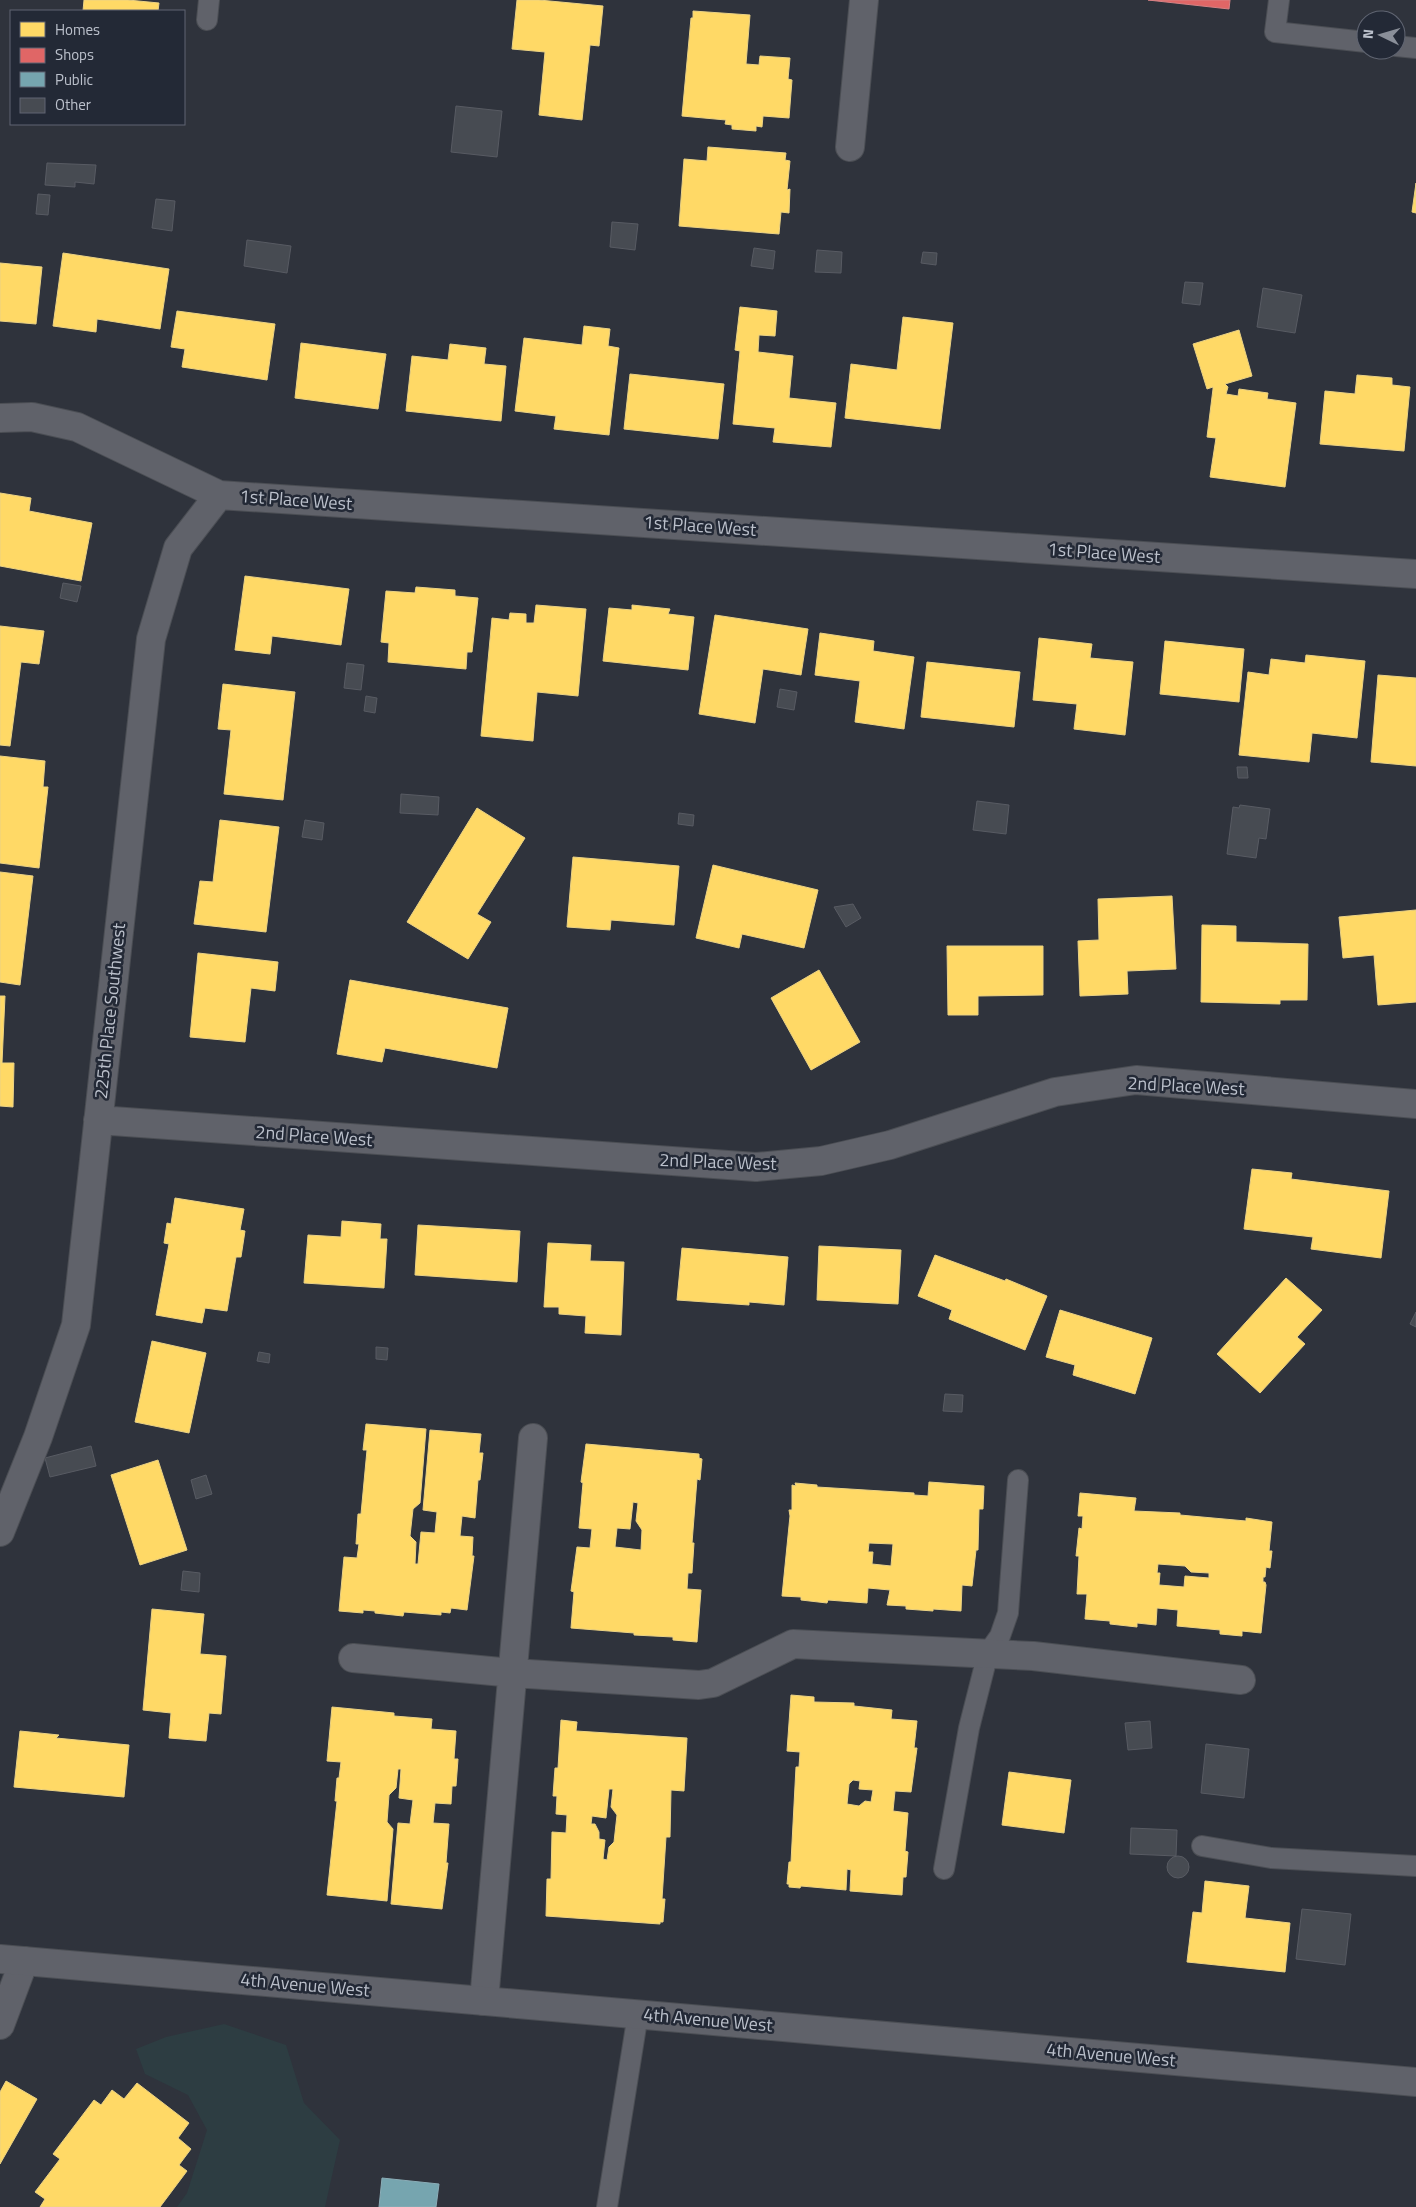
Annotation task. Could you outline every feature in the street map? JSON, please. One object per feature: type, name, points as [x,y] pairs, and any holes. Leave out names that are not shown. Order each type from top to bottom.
[{"type":"street","points":[[850,147],[864,0]]},
{"type":"street","name":"1st Place West","points":[[0,418],[32,417],[77,427],[219,494],[1416,574]]},
{"type":"street","name":"225th Place Southwest","points":[[0,1532],[38,1437],[76,1325],[151,639],[178,548],[219,494]]},
{"type":"street","name":"2nd Place West","points":[[98,1120],[756,1167],[821,1161],[890,1145],[1055,1092],[1136,1080],[1416,1104]]},
{"type":"street","points":[[484,2001],[533,1438]]},
{"type":"street","points":[[353,1658],[513,1673],[699,1685],[713,1683],[793,1644],[1033,1656],[1241,1680]]},
{"type":"street","points":[[0,2025],[12,1960]]},
{"type":"street","name":"4th Avenue West","points":[[12,1960],[1416,2082]]},
{"type":"lane","points":[[207,20],[210,0]]},
{"type":"lane","points":[[1279,0],[1275,32],[1356,41]]},
{"type":"lane","points":[[944,1870],[969,1728],[988,1653],[1000,1636],[1008,1614],[1018,1480]]},
{"type":"lane","points":[[1202,1846],[1271,1858],[1416,1866]]},
{"type":"lane","points":[[607,2207],[638,2014]]},
{"type":"shaded area","points":[[224,2024],[286,2045],[304,2103],[340,2140],[325,2207],[177,2207],[187,2193],[207,2130],[188,2095],[145,2074],[136,2049],[166,2037]]},
{"type":"building: Homes","points":[[84,0],[128,0],[159,3],[158,10],[83,10]]},
{"type":"building: Homes","points":[[517,0],[539,0],[603,6],[599,46],[590,45],[582,120],[539,115],[545,52],[512,49]]},
{"type":"building: Homes","points":[[693,11],[750,15],[746,64],[759,65],[760,56],[790,58],[788,79],[792,80],[789,118],[763,116],[762,127],[756,126],[756,131],[732,129],[732,125],[725,124],[726,120],[682,116]]},
{"type":"building: Homes","points":[[708,147],[786,153],[785,160],[790,161],[787,190],[790,189],[789,213],[781,212],[779,234],[679,226],[684,159],[707,161]]},
{"type":"building: Homes","points":[[1416,183],[1416,213],[1412,212]]},
{"type":"building: Homes","points":[[63,253],[169,269],[160,329],[97,319],[96,332],[53,326]]},
{"type":"building: Homes","points":[[0,263],[42,267],[36,324],[0,321]]},
{"type":"building: Homes","points":[[740,307],[777,311],[775,336],[759,335],[758,352],[793,356],[789,398],[836,403],[831,447],[773,442],[775,428],[733,424],[740,351],[735,350]]},
{"type":"building: Homes","points":[[177,311],[275,324],[267,380],[182,367],[185,349],[171,347]]},
{"type":"building: Homes","points":[[903,317],[953,323],[940,429],[845,418],[851,364],[897,370]]},
{"type":"building: Homes","points":[[584,326],[610,329],[608,346],[619,348],[609,435],[554,429],[556,416],[515,411],[524,338],[582,345]]},
{"type":"building: Homes","points":[[1239,330],[1252,376],[1225,384],[1228,387],[1226,394],[1238,396],[1239,389],[1268,393],[1267,399],[1296,403],[1285,487],[1210,477],[1216,438],[1207,437],[1213,387],[1207,389],[1193,344]]},
{"type":"building: Homes","points":[[301,343],[386,354],[378,409],[295,398]]},
{"type":"building: Homes","points":[[450,344],[486,348],[484,364],[506,366],[501,421],[406,411],[412,356],[448,360]]},
{"type":"building: Homes","points":[[630,374],[724,384],[718,439],[624,429]]},
{"type":"building: Homes","points":[[1357,375],[1392,378],[1392,385],[1410,387],[1404,451],[1320,444],[1325,391],[1355,394]]},
{"type":"building: Homes","points":[[0,493],[31,498],[29,511],[92,523],[81,581],[0,566]]},
{"type":"building: Homes","points":[[245,576],[349,589],[341,645],[272,636],[270,654],[235,650]]},
{"type":"building: Homes","points":[[416,587],[455,590],[455,596],[478,598],[472,652],[467,652],[466,669],[388,662],[389,643],[381,642],[386,591],[415,593]]},
{"type":"building: Homes","points":[[536,605],[586,609],[578,696],[537,692],[533,741],[481,736],[492,618],[509,620],[510,613],[526,614],[526,623],[534,623]]},
{"type":"building: Homes","points":[[632,605],[670,609],[668,614],[694,617],[688,670],[603,661],[609,608],[632,610]]},
{"type":"building: Homes","points":[[715,615],[808,629],[801,675],[763,669],[755,723],[699,714]]},
{"type":"building: Homes","points":[[0,626],[44,631],[39,664],[21,662],[10,746],[0,745]]},
{"type":"building: Homes","points":[[820,633],[874,641],[873,651],[914,657],[904,729],[855,722],[860,681],[815,675]]},
{"type":"building: Homes","points":[[1039,638],[1092,644],[1090,658],[1133,662],[1125,735],[1074,729],[1077,704],[1033,700]]},
{"type":"building: Homes","points":[[1165,641],[1244,649],[1239,702],[1160,694]]},
{"type":"building: Homes","points":[[1306,655],[1365,661],[1357,738],[1312,733],[1309,762],[1239,755],[1248,672],[1269,675],[1271,659],[1305,663]]},
{"type":"building: Homes","points":[[927,662],[1020,672],[1014,727],[921,717]]},
{"type":"building: Homes","points":[[1378,675],[1416,678],[1416,766],[1371,762]]},
{"type":"building: Homes","points":[[223,684],[295,692],[283,800],[224,794],[231,730],[218,729]]},
{"type":"building: Homes","points":[[0,756],[45,761],[43,787],[48,787],[39,868],[0,863]]},
{"type":"building: Homes","points":[[477,808],[525,838],[477,914],[491,922],[468,959],[407,922]]},
{"type":"building: Homes","points":[[220,820],[279,827],[266,932],[194,924],[200,881],[213,882]]},
{"type":"building: Homes","points":[[573,857],[679,866],[674,925],[611,920],[610,930],[567,927]]},
{"type":"building: Homes","points":[[713,865],[818,890],[804,948],[742,934],[739,948],[696,938]]},
{"type":"building: Homes","points":[[0,872],[33,876],[20,985],[0,982]]},
{"type":"building: Homes","points":[[1172,896],[1176,969],[1127,971],[1128,994],[1080,996],[1078,941],[1099,940],[1098,899]]},
{"type":"building: Homes","points":[[1416,910],[1416,1002],[1378,1005],[1374,955],[1343,958],[1339,917]]},
{"type":"building: Homes","points":[[1202,925],[1236,926],[1236,942],[1308,944],[1307,1000],[1280,1000],[1280,1004],[1201,1002]]},
{"type":"building: Homes","points":[[947,946],[1043,946],[1043,995],[978,996],[978,1015],[948,1015]]},
{"type":"building: Homes","points":[[198,953],[278,962],[275,991],[251,988],[245,1042],[190,1037]]},
{"type":"building: Homes","points":[[819,970],[860,1042],[811,1070],[771,998]]},
{"type":"building: Homes","points":[[350,980],[508,1008],[497,1068],[385,1048],[382,1062],[337,1054]]},
{"type":"building: Homes","points":[[0,996],[5,996],[2,1063],[14,1063],[13,1107],[0,1106]]},
{"type":"building: Homes","points":[[1252,1169],[1292,1173],[1291,1179],[1389,1191],[1381,1258],[1311,1249],[1313,1237],[1244,1229]]},
{"type":"building: Homes","points":[[175,1198],[244,1209],[240,1230],[245,1231],[241,1257],[236,1257],[227,1311],[205,1308],[202,1323],[156,1315],[169,1244],[164,1243],[167,1223],[171,1224]]},
{"type":"building: Homes","points":[[342,1221],[381,1224],[380,1239],[387,1239],[384,1288],[304,1283],[308,1235],[341,1237]]},
{"type":"building: Homes","points":[[418,1225],[520,1231],[517,1282],[415,1275]]},
{"type":"building: Homes","points":[[548,1243],[591,1245],[590,1261],[624,1262],[621,1335],[585,1333],[586,1316],[559,1314],[559,1307],[544,1307]]},
{"type":"building: Homes","points":[[819,1246],[901,1250],[898,1304],[817,1300]]},
{"type":"building: Homes","points":[[682,1248],[788,1257],[784,1305],[749,1302],[749,1305],[677,1300]]},
{"type":"building: Homes","points":[[935,1255],[1005,1281],[1006,1279],[1047,1296],[1025,1350],[949,1319],[952,1310],[918,1296]]},
{"type":"building: Homes","points":[[1286,1278],[1322,1310],[1297,1337],[1305,1344],[1260,1393],[1217,1354]]},
{"type":"building: Homes","points":[[1060,1310],[1152,1338],[1135,1394],[1073,1375],[1075,1365],[1046,1357]]},
{"type":"building: Homes","points":[[152,1341],[206,1353],[189,1433],[135,1422]]},
{"type":"building: Homes","points":[[366,1424],[426,1429],[420,1503],[413,1509],[410,1536],[416,1542],[415,1564],[418,1564],[421,1532],[435,1533],[437,1512],[423,1510],[430,1430],[481,1434],[479,1453],[483,1453],[480,1480],[478,1480],[475,1518],[462,1516],[460,1536],[473,1537],[472,1556],[474,1556],[467,1610],[451,1608],[450,1613],[441,1612],[441,1615],[404,1612],[403,1616],[363,1610],[363,1613],[339,1611],[344,1557],[357,1558],[359,1544],[356,1544],[358,1514],[361,1514],[367,1450],[363,1450]]},
{"type":"building: Homes","points":[[586,1444],[699,1454],[699,1458],[702,1459],[700,1480],[697,1479],[692,1543],[694,1543],[692,1573],[688,1573],[687,1589],[701,1590],[697,1642],[673,1640],[673,1637],[571,1628],[574,1592],[571,1591],[577,1547],[590,1548],[592,1529],[579,1528],[583,1483],[581,1482]],"holes":[[[633,1502],[638,1503],[636,1521],[642,1530],[641,1550],[615,1547],[617,1528],[630,1529]]]},
{"type":"building: Homes","points":[[158,1460],[187,1550],[140,1565],[111,1475]]},
{"type":"building: Homes","points":[[929,1482],[984,1486],[983,1509],[979,1509],[978,1550],[976,1550],[972,1586],[962,1585],[961,1611],[906,1609],[906,1606],[887,1605],[890,1590],[868,1588],[867,1603],[828,1600],[827,1603],[801,1600],[801,1597],[782,1596],[789,1510],[792,1510],[792,1485],[796,1486],[795,1483],[817,1485],[817,1487],[914,1493],[914,1495],[928,1496]],"holes":[[[869,1543],[893,1544],[891,1566],[872,1564],[873,1552],[868,1552]]]},
{"type":"building: Homes","points":[[1080,1493],[1136,1498],[1134,1511],[1180,1513],[1180,1515],[1246,1521],[1246,1518],[1272,1522],[1269,1551],[1272,1551],[1270,1568],[1266,1567],[1265,1577],[1263,1577],[1263,1582],[1266,1585],[1261,1633],[1242,1631],[1242,1636],[1220,1634],[1220,1630],[1177,1626],[1178,1610],[1157,1608],[1156,1625],[1137,1623],[1137,1627],[1110,1624],[1110,1621],[1085,1619],[1087,1594],[1077,1594],[1079,1556],[1076,1556],[1079,1528],[1082,1529],[1083,1516],[1078,1516]],"holes":[[[1158,1564],[1185,1566],[1191,1572],[1209,1573],[1209,1578],[1185,1576],[1184,1587],[1159,1585],[1160,1573],[1157,1573]]]},
{"type":"building: Homes","points":[[152,1609],[204,1614],[200,1654],[226,1656],[221,1714],[209,1713],[206,1741],[169,1738],[171,1713],[143,1710]]},
{"type":"building: Homes","points":[[791,1695],[814,1697],[814,1702],[854,1703],[854,1706],[892,1710],[891,1719],[917,1721],[914,1748],[917,1748],[911,1792],[895,1791],[893,1811],[908,1813],[905,1851],[908,1852],[902,1895],[850,1891],[851,1870],[847,1869],[846,1890],[801,1886],[800,1888],[789,1887],[789,1884],[787,1884],[789,1862],[791,1862],[796,1767],[799,1767],[800,1752],[787,1751]],"holes":[[[853,1780],[860,1781],[859,1789],[873,1790],[871,1802],[865,1801],[859,1806],[847,1804],[849,1784]]]},
{"type":"building: Homes","points":[[332,1707],[394,1713],[394,1716],[432,1719],[431,1729],[456,1731],[454,1759],[458,1759],[456,1786],[452,1786],[451,1804],[435,1803],[433,1823],[449,1824],[446,1863],[448,1863],[442,1909],[391,1904],[398,1823],[410,1824],[413,1800],[399,1798],[401,1769],[398,1769],[396,1788],[389,1795],[387,1822],[393,1829],[387,1901],[327,1895],[337,1801],[335,1801],[337,1778],[339,1778],[341,1762],[327,1761]]},
{"type":"building: Homes","points":[[561,1720],[577,1722],[576,1731],[687,1738],[684,1791],[671,1790],[670,1837],[666,1837],[662,1899],[665,1899],[663,1922],[660,1922],[660,1924],[546,1916],[547,1879],[551,1879],[552,1832],[566,1833],[567,1815],[556,1814],[557,1796],[553,1796],[555,1768],[558,1768]],"holes":[[[609,1789],[613,1789],[611,1807],[617,1815],[614,1842],[609,1847],[607,1860],[603,1859],[605,1840],[599,1839],[599,1832],[595,1824],[591,1824],[592,1816],[606,1818]]]},
{"type":"building: Homes","points":[[20,1731],[59,1735],[56,1738],[129,1745],[124,1797],[14,1787]]},
{"type":"building: Homes","points":[[1009,1772],[1071,1780],[1064,1833],[1002,1825]]},
{"type":"building: Homes","points":[[1205,1881],[1249,1886],[1245,1918],[1290,1923],[1285,1972],[1187,1962],[1193,1912],[1202,1913]]},
{"type":"building: Homes","points":[[6,2081],[37,2099],[0,2164],[0,2092]]},
{"type":"building: Homes","points":[[137,2083],[189,2123],[178,2138],[191,2149],[179,2165],[187,2171],[160,2207],[40,2207],[45,2199],[35,2192],[60,2159],[53,2154],[94,2100],[101,2105],[112,2090],[124,2099]]},
{"type":"building: Shops","points":[[1148,0],[1230,0],[1229,9]]},
{"type":"building: Public","points":[[382,2178],[439,2184],[436,2207],[379,2207]]},
{"type":"building: Other","points":[[456,106],[502,111],[497,157],[451,152]]},
{"type":"building: Other","points":[[47,163],[96,165],[94,184],[75,182],[75,187],[45,185]]},
{"type":"building: Other","points":[[38,194],[50,195],[48,215],[36,214]]},
{"type":"building: Other","points":[[156,199],[175,201],[172,231],[152,228]]},
{"type":"building: Other","points":[[612,222],[638,224],[635,250],[610,247]]},
{"type":"building: Other","points":[[247,240],[291,246],[287,273],[244,266]]},
{"type":"building: Other","points":[[754,248],[775,251],[773,269],[751,266]]},
{"type":"building: Other","points":[[817,250],[842,252],[841,273],[815,272]]},
{"type":"building: Other","points":[[923,252],[937,253],[936,265],[921,263]]},
{"type":"building: Other","points":[[1185,282],[1203,283],[1200,305],[1182,303]]},
{"type":"building: Other","points":[[1263,288],[1302,295],[1295,333],[1257,327]]},
{"type":"building: Other","points":[[63,583],[81,586],[77,602],[60,598]]},
{"type":"building: Other","points":[[347,663],[364,665],[361,690],[344,688]]},
{"type":"building: Other","points":[[780,689],[797,692],[794,710],[777,707]]},
{"type":"building: Other","points":[[366,696],[377,698],[375,713],[364,711]]},
{"type":"building: Other","points":[[1237,767],[1247,767],[1248,778],[1238,778]]},
{"type":"building: Other","points":[[401,794],[439,797],[438,815],[400,813]]},
{"type":"building: Other","points":[[977,801],[1009,805],[1006,834],[973,830]]},
{"type":"building: Other","points":[[1240,805],[1270,809],[1266,839],[1259,838],[1256,858],[1227,854],[1233,807],[1239,808]]},
{"type":"building: Other","points":[[679,813],[694,815],[693,826],[678,824]]},
{"type":"building: Other","points":[[305,820],[324,823],[322,840],[302,837]]},
{"type":"building: Other","points":[[853,904],[861,918],[846,927],[834,907]]},
{"type":"building: Other","points":[[1416,1312],[1416,1327],[1410,1324]]},
{"type":"building: Other","points":[[376,1347],[388,1348],[387,1360],[376,1359]]},
{"type":"building: Other","points":[[259,1352],[270,1354],[269,1363],[257,1361]]},
{"type":"building: Other","points":[[945,1394],[963,1395],[962,1412],[943,1411]]},
{"type":"building: Other","points":[[91,1446],[96,1466],[50,1477],[45,1458]]},
{"type":"building: Other","points":[[206,1475],[212,1494],[196,1499],[191,1480]]},
{"type":"building: Other","points":[[183,1571],[200,1573],[199,1592],[181,1590]]},
{"type":"building: Other","points":[[1150,1721],[1152,1748],[1128,1750],[1125,1723]]},
{"type":"building: Other","points":[[1206,1744],[1249,1749],[1244,1798],[1201,1793]]},
{"type":"building: Other","points":[[1131,1828],[1177,1830],[1176,1856],[1130,1854]]},
{"type":"building: Other","points":[[1178,1856],[1186,1859],[1189,1867],[1186,1875],[1178,1878],[1170,1875],[1167,1867],[1170,1859]]},
{"type":"building: Other","points":[[1302,1909],[1351,1914],[1345,1965],[1296,1959]]}]
